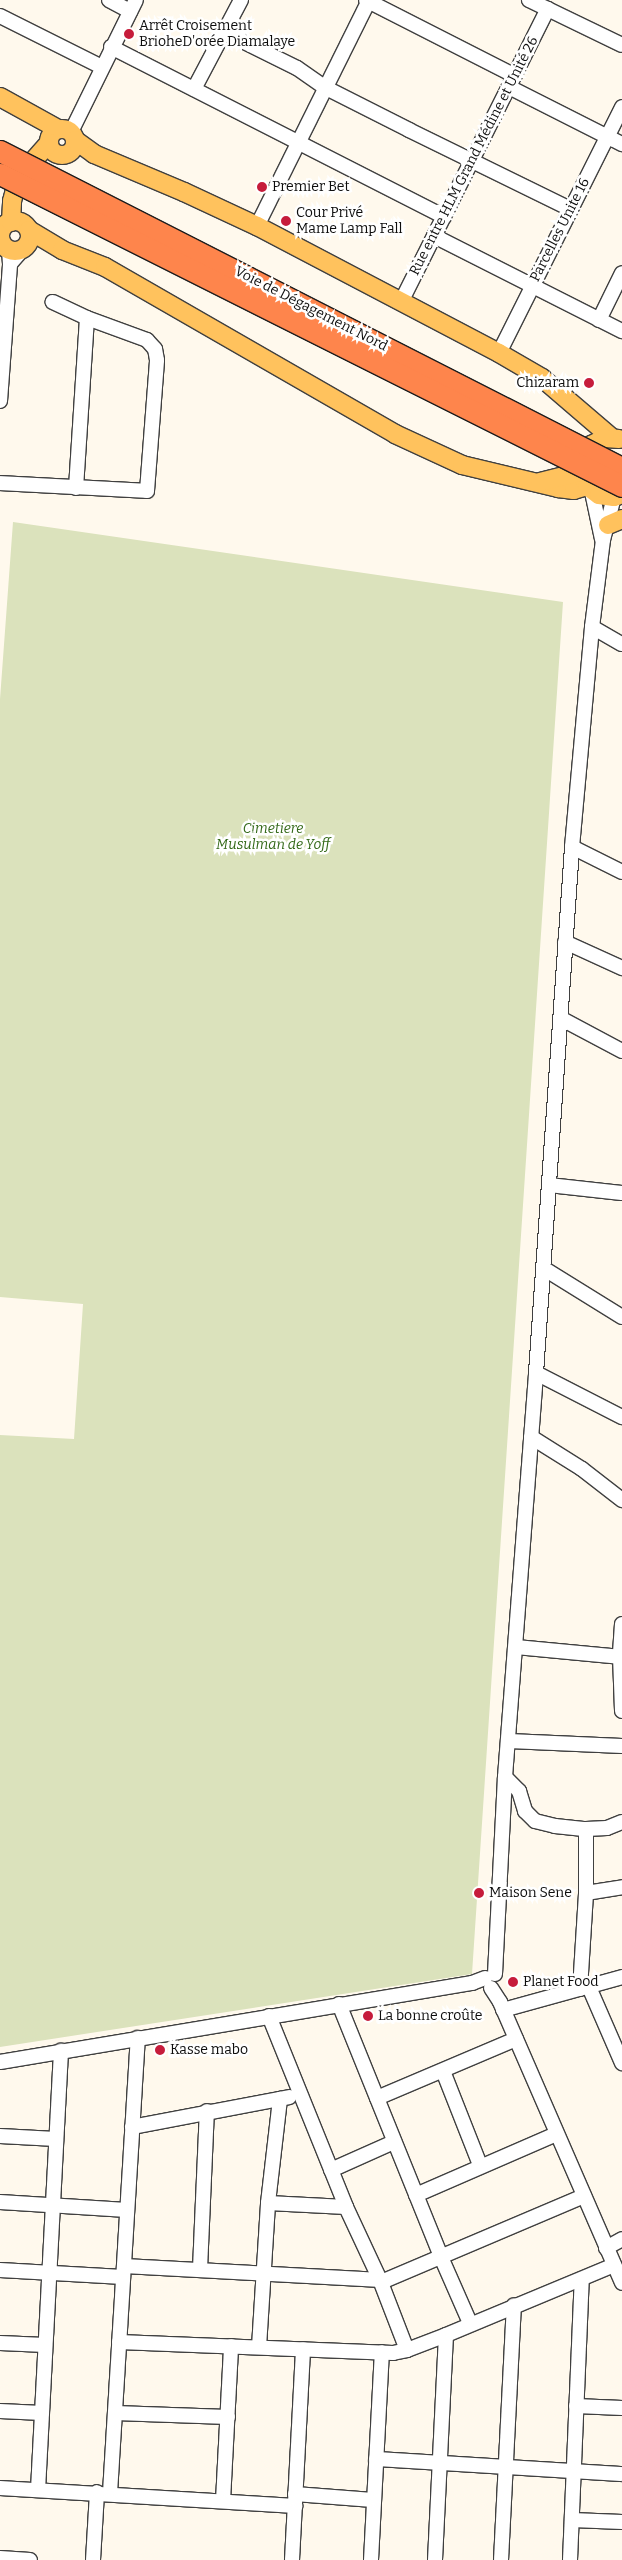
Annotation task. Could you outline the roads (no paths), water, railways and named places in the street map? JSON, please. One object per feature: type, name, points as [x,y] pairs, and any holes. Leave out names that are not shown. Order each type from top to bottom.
[{"type":"highway","name":"Voie de Dégagement Nord","points":[[0,151],[622,468]]},
{"type":"highway","name":"Voie de Dégagement Nord","points":[[0,174],[620,494]]},
{"type":"main road","points":[[0,97],[34,116],[61,141],[184,192],[257,226],[499,353],[542,378],[617,439]]},
{"type":"main road","points":[[61,141],[36,166],[26,182],[12,237],[62,250],[105,267],[395,434],[462,465],[540,482],[558,488],[574,490],[587,483]]},
{"type":"main road","points":[[572,402],[591,444]]},
{"type":"main road","points":[[617,439],[605,438],[591,444],[582,457],[587,483],[607,497],[620,494]]},
{"type":"street","points":[[61,141],[133,6],[109,0]]},
{"type":"street","points":[[194,90],[241,0]]},
{"type":"street","points":[[257,226],[368,0],[622,144]]},
{"type":"street","points":[[539,4],[622,45]]},
{"type":"street","name":"Rue entre HLM Grand Médine et Unité 26","points":[[401,302],[512,81],[539,4]]},
{"type":"street","points":[[0,16],[102,67]]},
{"type":"street","points":[[224,32],[297,68],[326,88],[570,210]]},
{"type":"street","points":[[111,47],[444,217]]},
{"type":"street","name":"Parcelles Unite 16","points":[[499,353],[622,106]]},
{"type":"street","points":[[434,236],[533,284],[622,331]]},
{"type":"street","points":[[0,401],[12,237]]},
{"type":"street","points":[[599,320],[622,273]]},
{"type":"street","points":[[0,482],[147,491],[157,360],[155,349],[147,340],[87,318],[53,302]]},
{"type":"street","points":[[76,488],[87,318]]},
{"type":"street","points":[[587,483],[611,528]]},
{"type":"street","points":[[620,494],[611,528],[592,627],[572,847],[494,1953],[488,1981],[502,2006],[622,2283]]},
{"type":"street","points":[[592,627],[622,644]]},
{"type":"street","points":[[572,847],[622,872]]},
{"type":"street","points":[[565,942],[622,968]]},
{"type":"street","points":[[560,1018],[622,1050]]},
{"type":"street","points":[[549,1185],[622,1193]]},
{"type":"street","points":[[543,1268],[622,1315]]},
{"type":"street","points":[[536,1374],[622,1417]]},
{"type":"street","points":[[531,1437],[582,1468],[622,1500]]},
{"type":"street","points":[[622,1624],[622,1710]]},
{"type":"street","points":[[516,1647],[621,1657]]},
{"type":"street","points":[[509,1741],[622,1746]]},
{"type":"street","points":[[505,1777],[519,1791],[525,1811],[535,1821],[555,1826],[586,1829],[607,1828],[622,1822]]},
{"type":"street","points":[[586,1829],[585,1988],[622,2063]]},
{"type":"street","points":[[586,1893],[622,1887]]},
{"type":"street","points":[[502,2006],[585,1988],[622,1977]]},
{"type":"street","points":[[0,2062],[339,2004],[488,1981]]},
{"type":"street","points":[[339,2004],[441,2257],[470,2323]]},
{"type":"street","points":[[270,2016],[346,2207],[380,2280],[408,2350]]},
{"type":"street","points":[[93,2560],[115,2413],[138,2038]]},
{"type":"street","points":[[377,2098],[516,2039]]},
{"type":"street","points":[[38,2490],[61,2051]]},
{"type":"street","points":[[442,2071],[480,2165]]},
{"type":"street","points":[[132,2127],[300,2094]]},
{"type":"street","points":[[259,2347],[268,2203],[280,2099]]},
{"type":"street","points":[[200,2269],[207,2112]]},
{"type":"street","points":[[416,2195],[480,2165],[556,2134]]},
{"type":"street","points":[[0,2136],[56,2139]]},
{"type":"street","points":[[331,2170],[394,2142]]},
{"type":"street","points":[[0,2270],[50,2273],[200,2269],[380,2280],[394,2278],[584,2196]]},
{"type":"street","points":[[0,2202],[127,2210]]},
{"type":"street","points":[[268,2203],[346,2207]]},
{"type":"street","points":[[606,2248],[622,2239]]},
{"type":"street","points":[[119,2342],[382,2352],[408,2350],[614,2265]]},
{"type":"street","points":[[570,2560],[582,2279]]},
{"type":"street","points":[[501,2560],[514,2306]]},
{"type":"street","points":[[435,2560],[446,2335]]},
{"type":"street","points":[[0,2343],[45,2345]]},
{"type":"street","points":[[223,2501],[232,2346]]},
{"type":"street","points":[[292,2560],[303,2349]]},
{"type":"street","points":[[371,2560],[382,2352]]},
{"type":"street","points":[[576,2406],[622,2408]]},
{"type":"street","points":[[0,2411],[42,2413]]},
{"type":"street","points":[[115,2413],[228,2417]]},
{"type":"street","points":[[376,2458],[622,2474]]},
{"type":"street","points":[[0,2488],[223,2501],[373,2500]]},
{"type":"street","points":[[572,2520],[622,2522]]},
{"type":"street","points":[[0,2558],[30,2560]]},
{"type":"place","name":"Arrêt Croisement BrioheD'orée Diamalaye","points":[[129,34]]},
{"type":"place","name":"Premier Bet","points":[[262,187]]},
{"type":"place","name":"Cour Privé Mame Lamp Fall","points":[[286,221]]},
{"type":"place","name":"Chizaram","points":[[589,383]]},
{"type":"place","name":"Maison Sene","points":[[479,1893]]},
{"type":"place","name":"Planet Food","points":[[513,1982]]},
{"type":"place","name":"La bonne croûte","points":[[368,2016]]},
{"type":"place","name":"Kasse mabo","points":[[160,2050]]},
{"type":"park label","name":"Cimetiere Musulman de Yoff","points":[[273,838]]}]
